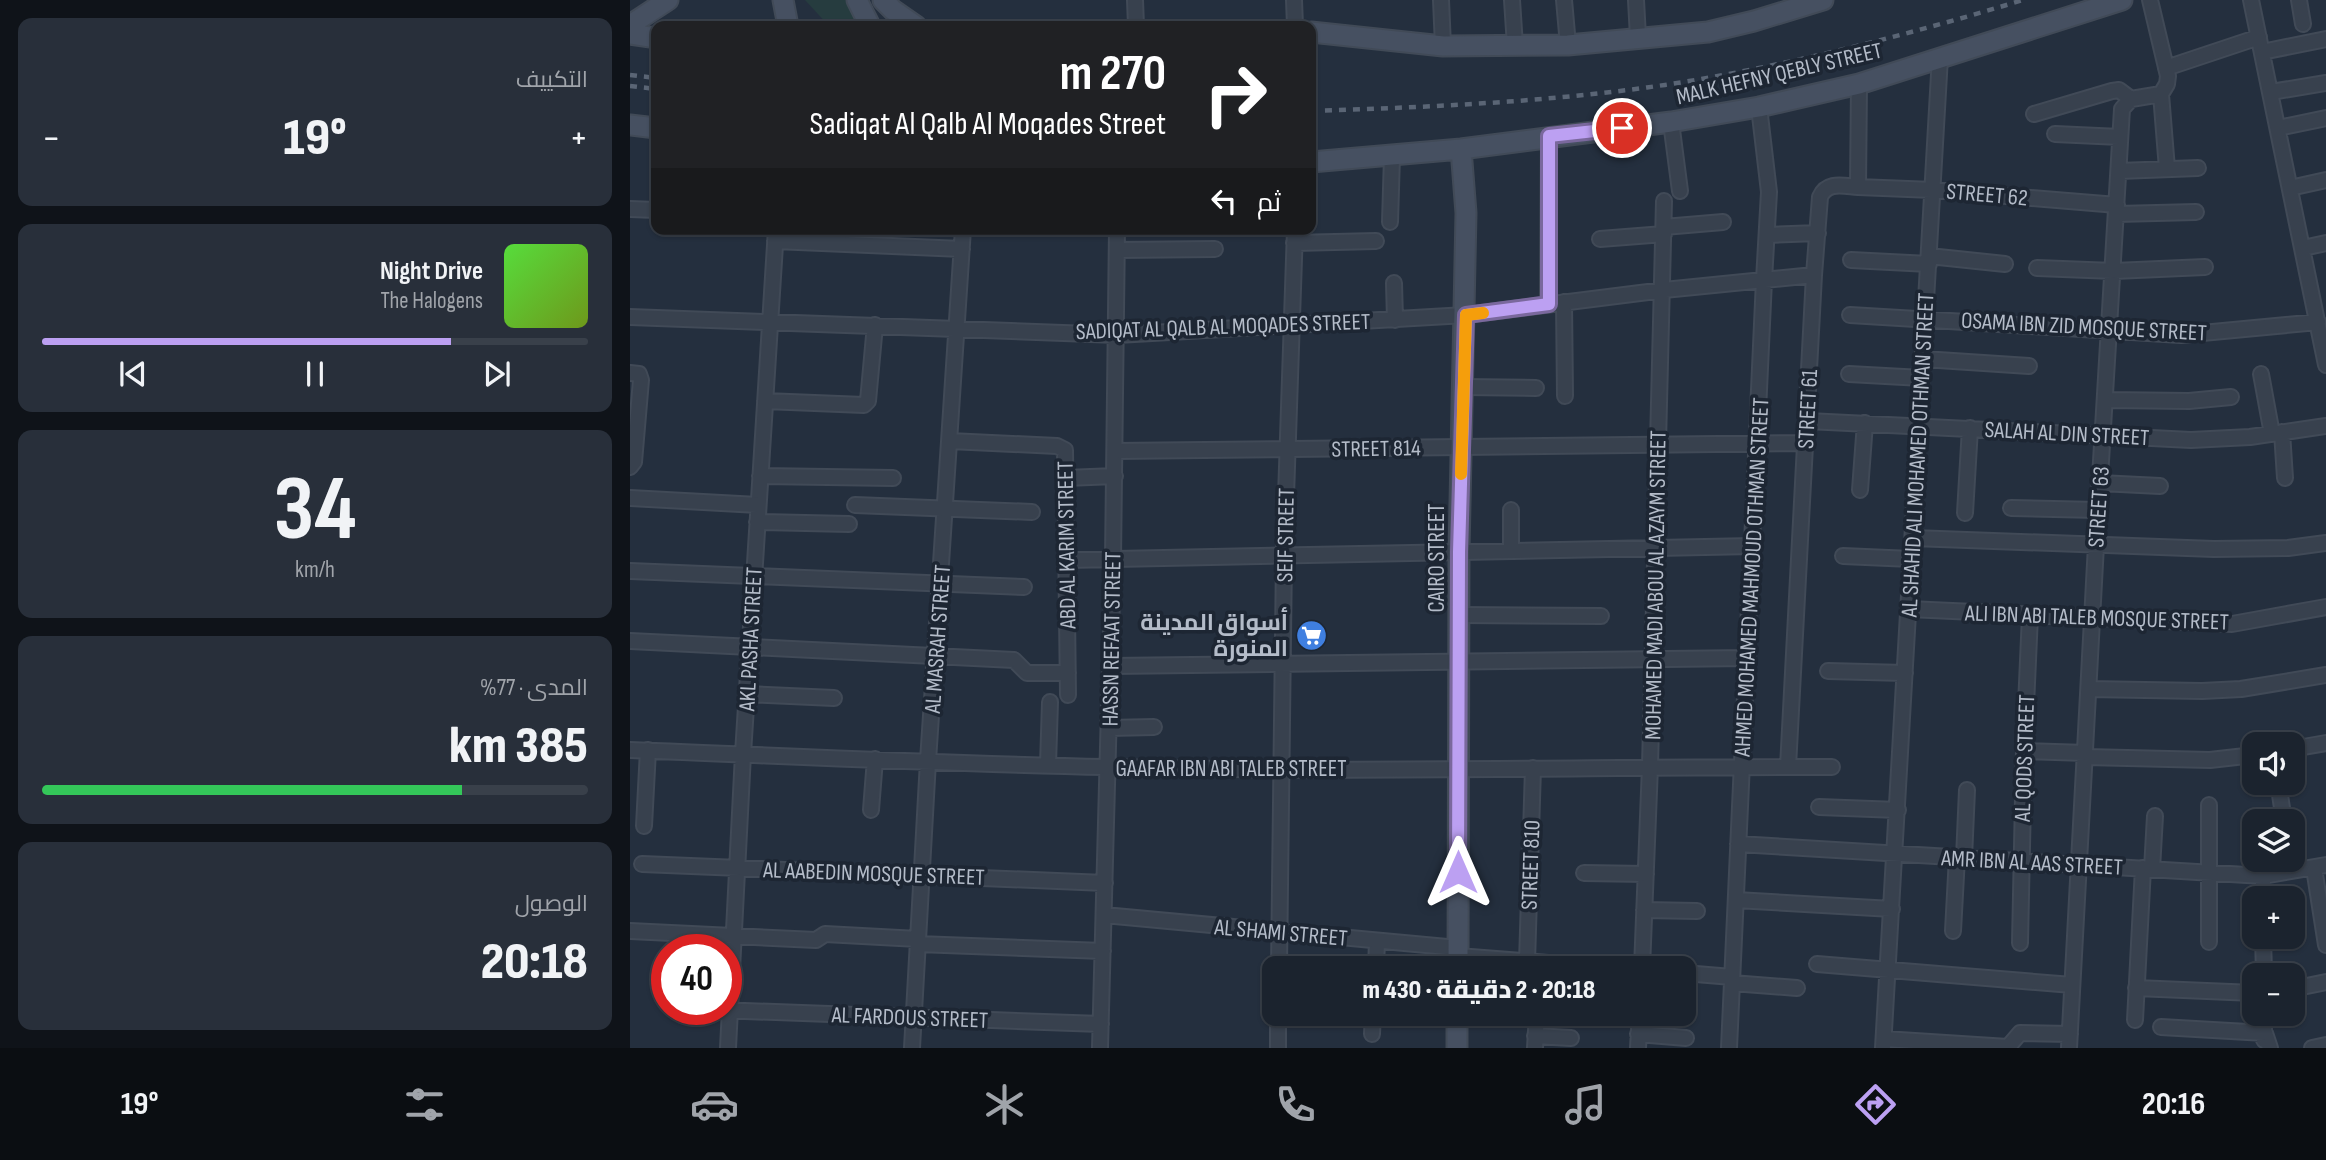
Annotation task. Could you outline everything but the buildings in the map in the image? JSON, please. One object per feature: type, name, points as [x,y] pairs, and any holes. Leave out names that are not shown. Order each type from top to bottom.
[{"type":"street","points":[[630,26],[668,0]]},
{"type":"street","points":[[783,0],[787,21]]},
{"type":"street","points":[[857,0],[868,21]]},
{"type":"street","points":[[883,0],[909,21]]},
{"type":"street","points":[[1135,0],[1136,21]]},
{"type":"street","points":[[1294,0],[1295,21]]},
{"type":"street","points":[[1441,0],[1443,47]]},
{"type":"street","points":[[1512,0],[1515,46]]},
{"type":"street","points":[[1564,0],[1568,45]]},
{"type":"street","points":[[1636,0],[1638,37]]},
{"type":"street","points":[[1316,33],[1443,47],[1568,45],[1708,32],[1823,0]]},
{"type":"street","name":"MALK HEFNY QEBLY STREET","points":[[1316,162],[1461,149],[1671,122],[1759,107],[1859,84],[2122,0]]},
{"type":"street","points":[[2150,0],[2166,68],[2167,83],[2161,94],[2167,169]]},
{"type":"street","points":[[2251,0],[2303,248],[2320,314],[2326,365]]},
{"type":"street","points":[[2299,0],[2303,24]]},
{"type":"street","points":[[630,34],[651,36]]},
{"type":"street","points":[[2166,68],[2259,37]]},
{"type":"street","points":[[2262,52],[2326,39]]},
{"type":"street","name":"AL SHAHID ALI MOHAMED OTHMAN STREET","points":[[1884,1044],[1940,57]]},
{"type":"street","points":[[2271,92],[2326,83]]},
{"type":"street","points":[[1858,187],[1859,84]]},
{"type":"street","points":[[2034,114],[2112,91],[2119,90],[2132,99],[2161,94]]},
{"type":"street","name":"STREET 63","points":[[2070,1045],[2120,137],[2122,109],[2132,99]]},
{"type":"street","name":"AHMED MOHAMED MAHMOUD OTHMAN STREET","points":[[1729,1048],[1768,234],[1768,170],[1759,107]]},
{"type":"street","points":[[2278,128],[2326,118]]},
{"type":"street","points":[[1671,122],[1680,191]]},
{"type":"street","points":[[630,125],[651,127]]},
{"type":"street","points":[[2055,134],[2120,137]]},
{"type":"street","points":[[1549,136],[1549,304]]},
{"type":"street","name":"CAIRO STREET","points":[[1458,956],[1459,552],[1466,315],[1466,213],[1461,149]]},
{"type":"street","points":[[1390,222],[1392,156]]},
{"type":"street","points":[[2119,171],[2198,168]]},
{"type":"street","points":[[2290,188],[2326,180]]},
{"type":"street","name":"STREET 61","points":[[1788,767],[1814,275],[1822,192],[1831,185],[1858,187]]},
{"type":"street","name":"STREET 62","points":[[1858,187],[1933,190],[2117,209],[2196,212]]},
{"type":"street","name":"MOHAMED MADI ABOU AL AZAYM STREET","points":[[1642,956],[1664,289],[1664,201]]},
{"type":"street","points":[[630,209],[651,210]]},
{"type":"street","points":[[1600,239],[1723,222]]},
{"type":"street","points":[[1768,234],[1818,233]]},
{"type":"street","points":[[776,235],[962,249]]},
{"type":"street","name":"AKL PASHA STREET","points":[[734,934],[746,694],[776,235]]},
{"type":"street","name":"AL MASRAH STREET","points":[[912,1048],[963,235]]},
{"type":"street","name":"HASSN REFAAT STREET","points":[[1100,1048],[1115,476],[1117,235]]},
{"type":"street","points":[[1295,236],[1376,241]]},
{"type":"street","name":"SEIF STREET","points":[[1279,956],[1284,556],[1295,236]]},
{"type":"street","points":[[2303,248],[2326,243]]},
{"type":"street","points":[[1117,250],[1215,249]]},
{"type":"street","points":[[1851,260],[2005,264]]},
{"type":"street","points":[[2037,268],[2113,271],[2205,267]]},
{"type":"street","name":"SADIQAT AL QALB AL MOQADES STREET","points":[[630,317],[1117,335],[1466,315],[1664,289],[1814,275]]},
{"type":"street","points":[[1394,284],[1395,320]]},
{"type":"street","points":[[1564,302],[1565,396]]},
{"type":"street","name":"OSAMA IBN ZID MOSQUE STREET","points":[[1850,315],[2181,335],[2320,314]]},
{"type":"street","points":[[765,401],[864,405],[868,401],[875,325]]},
{"type":"street","points":[[1923,359],[2029,366]]},
{"type":"street","points":[[630,373],[641,377],[633,428],[634,462],[630,467]]},
{"type":"street","points":[[1850,374],[1922,378]]},
{"type":"street","points":[[2261,374],[2277,433],[2285,478]]},
{"type":"street","points":[[1463,387],[1536,388]]},
{"type":"street","points":[[2106,400],[2189,401],[2231,397]]},
{"type":"street","name":"SALAH AL DIN STREET","points":[[1808,421],[2191,440],[2221,440],[2326,426]]},
{"type":"street","points":[[1860,490],[1865,423]]},
{"type":"street","points":[[1965,513],[1970,428]]},
{"type":"street","name":"ABD AL KARIM STREET","points":[[950,441],[1062,447],[1066,454],[1068,695]]},
{"type":"street","name":"STREET 814","points":[[1115,451],[1806,443]]},
{"type":"street","points":[[760,476],[893,478]]},
{"type":"street","points":[[1066,478],[1115,476]]},
{"type":"street","points":[[2100,483],[2160,486]]},
{"type":"street","points":[[630,498],[758,505]]},
{"type":"street","points":[[855,505],[1032,512]]},
{"type":"street","points":[[2011,508],[2098,510]]},
{"type":"street","points":[[1511,510],[1511,551]]},
{"type":"street","points":[[757,522],[849,524]]},
{"type":"street","points":[[1913,538],[2225,549],[2288,548],[2326,544]]},
{"type":"street","points":[[1067,560],[1753,546]]},
{"type":"street","points":[[1843,556],[1911,559]]},
{"type":"street","points":[[630,571],[1024,587]]},
{"type":"street","name":"ALI IBN ABI TALEB MOSQUE STREET","points":[[1909,609],[2232,624],[2326,607]]},
{"type":"street","points":[[1460,615],[1601,616]]},
{"type":"street","name":"AL QODS STREET","points":[[2020,943],[2030,615]]},
{"type":"street","points":[[630,640],[1014,660],[1027,673],[1068,673]]},
{"type":"street","points":[[1111,666],[1748,658]]},
{"type":"street","points":[[1828,671],[1905,673]]},
{"type":"street","points":[[2089,689],[2241,689],[2326,675]]},
{"type":"street","points":[[746,694],[834,698]]},
{"type":"street","points":[[1048,765],[1050,702]]},
{"type":"street","points":[[1109,727],[1154,727]]},
{"type":"street","points":[[2305,747],[2326,743]]},
{"type":"street","name":"GAAFAR IBN ABI TALEB STREET","points":[[630,750],[1108,767],[1832,767]]},
{"type":"street","points":[[644,826],[648,750]]},
{"type":"street","points":[[2024,751],[2210,760],[2242,756]]},
{"type":"street","points":[[871,810],[875,759]]},
{"type":"street","name":"STREET 810","points":[[1533,768],[1535,956]]},
{"type":"street","points":[[1953,931],[1967,790]]},
{"type":"street","points":[[2208,942],[2209,805]]},
{"type":"street","points":[[1819,807],[1898,810]]},
{"type":"street","points":[[2135,1020],[2147,869],[2155,816]]},
{"type":"street","name":"AMR IBN AL AAS STREET","points":[[1738,845],[2263,877],[2276,872]]},
{"type":"street","name":"AL AABEDIN MOSQUE STREET","points":[[642,864],[1105,883]]},
{"type":"street","points":[[2320,867],[2326,945]]},
{"type":"street","points":[[1584,873],[1646,874]]},
{"type":"street","points":[[2263,877],[2263,886]]},
{"type":"street","points":[[1736,900],[1892,909]]},
{"type":"street","points":[[1644,909],[1697,912]]},
{"type":"street","name":"AL SHAMI STREET","points":[[1104,915],[1377,941],[1453,956]]},
{"type":"street","points":[[630,931],[692,934]]},
{"type":"street","points":[[742,936],[816,940],[825,934],[918,942],[1103,951]]},
{"type":"street","points":[[1376,956],[1377,941]]},
{"type":"street","points":[[1817,964],[2072,985]]},
{"type":"street","points":[[1696,975],[1797,988]]},
{"type":"street","points":[[2305,986],[2326,982]]},
{"type":"street","points":[[2136,988],[2242,992]]},
{"type":"street","name":"AL FARDOUS STREET","points":[[742,1011],[1101,1024]]},
{"type":"street","name":"AKL PASHA STREET","points":[[726,1025],[728,1048]]},
{"type":"street","points":[[1278,1048],[1279,1026]]},
{"type":"street","points":[[1371,1034],[1372,1026]]},
{"type":"street","points":[[1457,1026],[1457,1048]]},
{"type":"street","points":[[2262,1048],[2265,1026]]},
{"type":"street","points":[[2161,1027],[2265,1033]]},
{"type":"street","points":[[1884,1044],[2007,1047],[2020,1033],[2070,1045]]},
{"type":"street","points":[[2265,1033],[2270,1048]]},
{"type":"street","points":[[1535,1042],[1572,1038]]},
{"type":"street","points":[[1638,1041],[1686,1038]]},
{"type":"street","points":[[2312,1048],[2326,1045]]},
{"type":"green space","points":[[805,0],[853,0],[861,21],[824,21]]},
{"type":"railway","points":[[1316,111],[1536,99],[1671,84],[1848,48],[2023,0]]},
{"type":"railway","points":[[630,75],[651,77]]},
{"type":"railway","points":[[630,86],[651,88]]},
{"type":"slow traffic","points":[[1461,474],[1466,315],[1483,313]]},
{"type":"place","name":"أسواق المدينة المنورة","points":[[1311,635]]},
{"type":"route","points":[[1458,872],[1459,552],[1466,315],[1549,304],[1549,136],[1622,128]]}]
